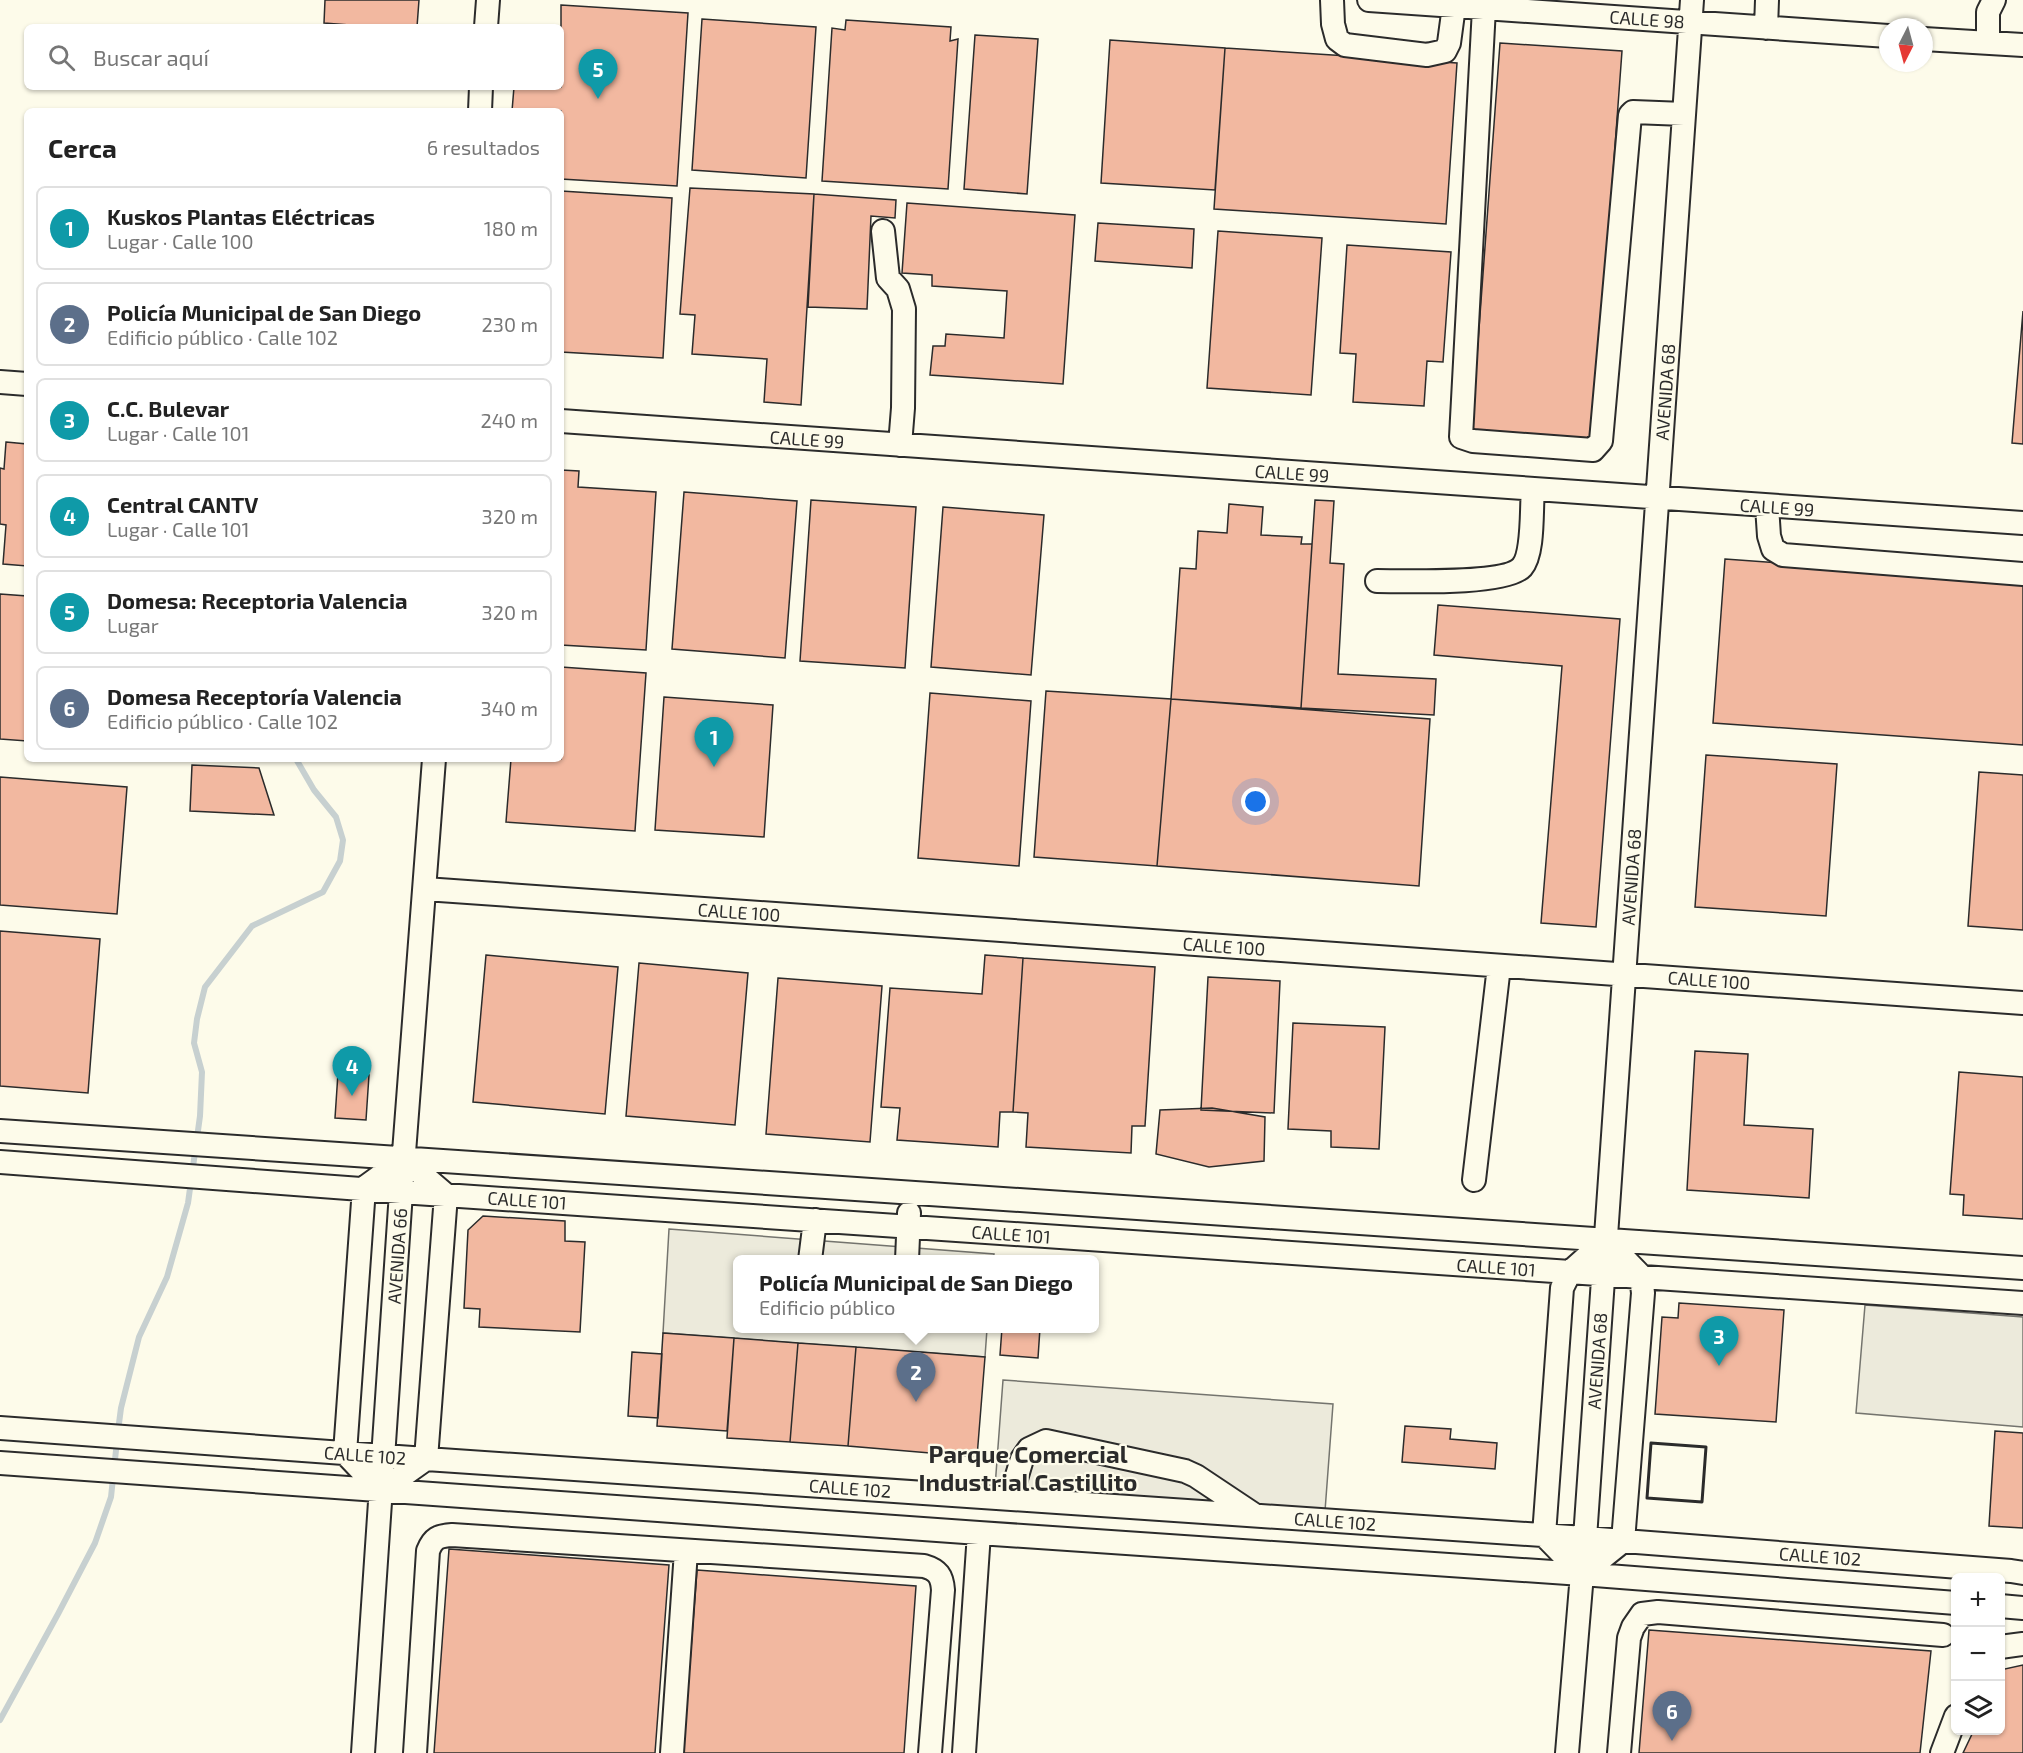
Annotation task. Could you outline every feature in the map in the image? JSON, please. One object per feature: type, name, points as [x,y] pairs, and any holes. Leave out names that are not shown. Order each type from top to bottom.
[{"type":"street","points":[[486,24],[488,0]]},
{"type":"street","points":[[1332,0],[1333,24],[1337,39],[1345,45],[1427,55],[1445,51],[1449,43],[1454,6]]},
{"type":"street","name":"CALLE 98","points":[[1369,0],[1484,8],[1691,11],[1766,28],[1879,35]]},
{"type":"street","points":[[1766,28],[1767,0]]},
{"type":"street","points":[[1988,43],[1989,12],[1994,0]]},
{"type":"street","points":[[1484,8],[1461,437],[1473,441],[1593,450],[1601,441],[1630,115],[1633,112],[1684,114]]},
{"type":"street","name":"AVENIDA 68","points":[[1567,1753],[1604,1273],[1691,11]]},
{"type":"street","points":[[1933,40],[2023,45]]},
{"type":"street","points":[[480,108],[481,90]]},
{"type":"street","points":[[883,231],[888,278],[898,289],[904,309],[903,408],[900,445]]},
{"type":"street","points":[[0,382],[24,384]]},
{"type":"street","name":"CALLE 99","points":[[564,421],[2023,523]]},
{"type":"street","points":[[1377,581],[1491,579],[1514,573],[1523,566],[1529,551],[1533,490]]},
{"type":"street","points":[[1767,506],[1769,536],[1773,549],[1783,555],[2023,574]]},
{"type":"street","name":"AVENIDA 66","points":[[363,1753],[401,1192],[434,762]]},
{"type":"street","name":"CALLE 100","points":[[424,890],[2023,1003]]},
{"type":"street","points":[[1474,1180],[1499,966]]},
{"type":"street","name":"CALLE 101","points":[[0,1131],[2023,1268]]},
{"type":"street","points":[[404,1159],[446,1195],[426,1459],[381,1491],[345,1453],[364,1188],[404,1159]]},
{"type":"street","name":"CALLE 101","points":[[0,1162],[401,1192],[2023,1303]]},
{"type":"street","points":[[907,1255],[910,1193]]},
{"type":"street","points":[[811,1255],[815,1220]]},
{"type":"street","points":[[1606,1240],[1641,1276],[1643,1293],[1623,1541],[1582,1574],[1544,1535],[1562,1288],[1570,1272],[1606,1240]]},
{"type":"street","name":"CALLE 102","points":[[0,1428],[1544,1535],[2023,1573]]},
{"type":"street","points":[[1010,1499],[1022,1458],[1029,1449],[1046,1441],[1185,1471],[1255,1515]]},
{"type":"street","name":"CALLE 102","points":[[0,1463],[1582,1574],[1951,1603]]},
{"type":"street","points":[[964,1753],[979,1533]]},
{"type":"street","points":[[415,1753],[428,1551],[432,1541],[440,1535],[924,1566],[935,1569],[942,1578],[944,1590],[930,1753]]},
{"type":"street","points":[[672,1753],[686,1551]]},
{"type":"street","points":[[2005,1606],[2023,1608]]},
{"type":"street","points":[[1619,1753],[1629,1638],[1642,1614],[1658,1612],[1943,1635]]},
{"type":"street","points":[[2005,1646],[2023,1644]]},
{"type":"street","points":[[1942,1753],[1951,1729]]},
{"type":"shaded area","points":[[669,1229],[994,1254],[733,1255],[733,1333],[987,1333],[985,1357],[663,1333]]},
{"type":"shaded area","points":[[1865,1305],[2023,1317],[2023,1427],[1856,1413]]},
{"type":"shaded area","points":[[1003,1380],[1333,1404],[1325,1511],[995,1487]]},
{"type":"building","points":[[325,0],[419,0],[417,24],[324,23]]},
{"type":"building","points":[[561,5],[688,13],[677,186],[564,179],[564,108],[512,108],[514,90],[564,90],[564,24],[561,24]]},
{"type":"building","points":[[702,19],[816,27],[806,178],[692,170]]},
{"type":"building","points":[[846,20],[951,27],[950,41],[958,39],[948,189],[822,181],[832,28],[845,30]]},
{"type":"building","points":[[975,35],[1038,39],[1027,194],[964,189]]},
{"type":"building","points":[[1110,40],[1225,48],[1215,190],[1101,183]]},
{"type":"building","points":[[1500,43],[1622,51],[1593,446],[1471,437]]},
{"type":"building","points":[[1225,48],[1457,63],[1446,224],[1214,209]]},
{"type":"building","points":[[690,188],[814,194],[801,405],[764,402],[767,359],[692,354],[695,315],[680,314]]},
{"type":"building","points":[[564,191],[672,198],[663,358],[564,352]]},
{"type":"building","points":[[814,194],[896,200],[895,218],[871,216],[867,309],[808,307]]},
{"type":"building","points":[[907,203],[1075,215],[1063,384],[930,375],[933,346],[945,346],[946,334],[1004,338],[1007,291],[932,286],[932,275],[902,273]]},
{"type":"building","points":[[1098,223],[1194,229],[1192,268],[1095,261]]},
{"type":"building","points":[[1218,231],[1322,238],[1311,395],[1207,388]]},
{"type":"building","points":[[1347,245],[1451,252],[1443,362],[1427,361],[1424,406],[1353,402],[1356,354],[1340,353]]},
{"type":"building","points":[[2023,311],[2023,444],[2012,443]]},
{"type":"building","points":[[6,442],[24,444],[24,566],[3,564],[6,525],[0,524],[0,468],[4,469]]},
{"type":"building","points":[[564,470],[579,471],[578,487],[656,492],[646,650],[564,645]]},
{"type":"building","points":[[684,492],[797,501],[785,658],[672,649]]},
{"type":"building","points":[[811,500],[916,507],[905,668],[800,661]]},
{"type":"building","points":[[1315,500],[1334,501],[1330,563],[1344,564],[1338,674],[1436,679],[1434,715],[1301,708]]},
{"type":"building","points":[[1229,504],[1263,507],[1261,535],[1302,537],[1301,544],[1312,544],[1301,708],[1171,699],[1180,568],[1196,569],[1198,531],[1227,533]]},
{"type":"building","points":[[943,507],[1044,515],[1031,675],[931,667]]},
{"type":"building","points":[[1725,559],[2023,581],[2023,745],[1713,723]]},
{"type":"building","points":[[0,594],[24,596],[24,741],[0,739]]},
{"type":"building","points":[[1438,605],[1620,619],[1596,927],[1541,923],[1562,666],[1434,655]]},
{"type":"building","points":[[564,667],[646,673],[635,831],[506,822],[511,762],[564,762]]},
{"type":"building","points":[[1046,691],[1171,699],[1157,866],[1034,857]]},
{"type":"building","points":[[930,693],[1031,701],[1019,866],[918,858]]},
{"type":"building","points":[[664,697],[773,705],[764,837],[655,830]]},
{"type":"building","points":[[1171,699],[1430,719],[1419,886],[1157,866]]},
{"type":"building","points":[[1706,755],[1837,764],[1826,916],[1695,907]]},
{"type":"building","points":[[192,765],[259,768],[274,815],[190,811]]},
{"type":"building","points":[[1979,772],[2023,775],[2023,930],[1968,926]]},
{"type":"building","points":[[0,777],[127,787],[117,914],[0,905]]},
{"type":"building","points":[[0,931],[100,939],[88,1093],[0,1086]]},
{"type":"building","points":[[486,955],[618,967],[605,1114],[473,1102]]},
{"type":"building","points":[[985,955],[1023,958],[1013,1112],[1000,1112],[998,1147],[897,1140],[900,1108],[881,1107],[890,988],[982,994]]},
{"type":"building","points":[[1023,958],[1155,967],[1145,1126],[1132,1126],[1131,1153],[1026,1147],[1028,1113],[1013,1112]]},
{"type":"building","points":[[639,963],[748,973],[735,1125],[626,1116]]},
{"type":"building","points":[[1208,977],[1280,981],[1274,1113],[1201,1110]]},
{"type":"building","points":[[778,978],[882,986],[870,1142],[766,1134]]},
{"type":"building","points":[[1293,1023],[1385,1027],[1379,1149],[1331,1147],[1331,1131],[1288,1129]]},
{"type":"building","points":[[1695,1051],[1748,1054],[1744,1125],[1813,1129],[1809,1198],[1687,1190]]},
{"type":"building","points":[[1959,1072],[2023,1077],[2023,1219],[1963,1215],[1964,1195],[1950,1194]]},
{"type":"building","points":[[338,1073],[369,1075],[366,1120],[335,1118]]},
{"type":"building","points":[[1212,1108],[1265,1117],[1264,1161],[1209,1167],[1156,1154],[1160,1110]]},
{"type":"building","points":[[483,1216],[565,1221],[565,1241],[585,1242],[580,1332],[479,1327],[480,1309],[464,1308],[468,1230]]},
{"type":"building","points":[[1679,1303],[1784,1310],[1776,1422],[1655,1414],[1662,1317],[1678,1318]]},
{"type":"building","points":[[663,1333],[734,1338],[727,1431],[657,1426]]},
{"type":"building","points":[[1002,1333],[1040,1333],[1038,1358],[1000,1355]]},
{"type":"building","points":[[734,1338],[798,1343],[790,1442],[727,1438]]},
{"type":"building","points":[[798,1343],[856,1347],[848,1446],[790,1442]]},
{"type":"building","points":[[856,1347],[985,1357],[977,1457],[848,1446]]},
{"type":"building","points":[[632,1352],[662,1354],[658,1418],[628,1416]]},
{"type":"building","points":[[1405,1426],[1451,1429],[1450,1439],[1497,1443],[1495,1469],[1402,1462]]},
{"type":"building","points":[[1995,1431],[2023,1433],[2023,1528],[1989,1526]]},
{"type":"building","points":[[449,1549],[669,1565],[655,1753],[434,1753]]},
{"type":"building","points":[[697,1570],[916,1586],[904,1753],[683,1753]]},
{"type":"building","points":[[1649,1630],[1931,1651],[1920,1753],[1639,1753]]},
{"type":"building","points":[[2023,1665],[2023,1753],[1963,1753],[1972,1735],[2005,1735],[2005,1669]]},
{"type":"waterway","points":[[118,1431],[121,1408],[139,1337],[167,1277],[188,1203],[200,1116],[202,1072],[194,1043],[205,987],[252,926],[323,892],[340,861],[343,840],[336,817],[314,790],[298,762]]},
{"type":"waterway","points":[[0,1720],[95,1543],[111,1497],[117,1441]]},
{"type":"wall","points":[[1651,1443],[1706,1447],[1702,1502],[1647,1498],[1651,1443]]},
{"type":"place","name":"Domesa: Receptoria Valencia","points":[[598,99]]},
{"type":"place","name":"Kuskos Plantas Eléctricas","points":[[714,767]]},
{"type":"place","name":"Central CANTV","points":[[352,1096]]},
{"type":"place","name":"C.C. Bulevar","points":[[1719,1366]]},
{"type":"place","name":"Policía Municipal de San Diego","points":[[916,1402]]},
{"type":"place","name":"Domesa Receptoría Valencia","points":[[1672,1741]]},
{"type":"district","name":"Parque Comercial Industrial Castillito","points":[[1028,1467]]}]
